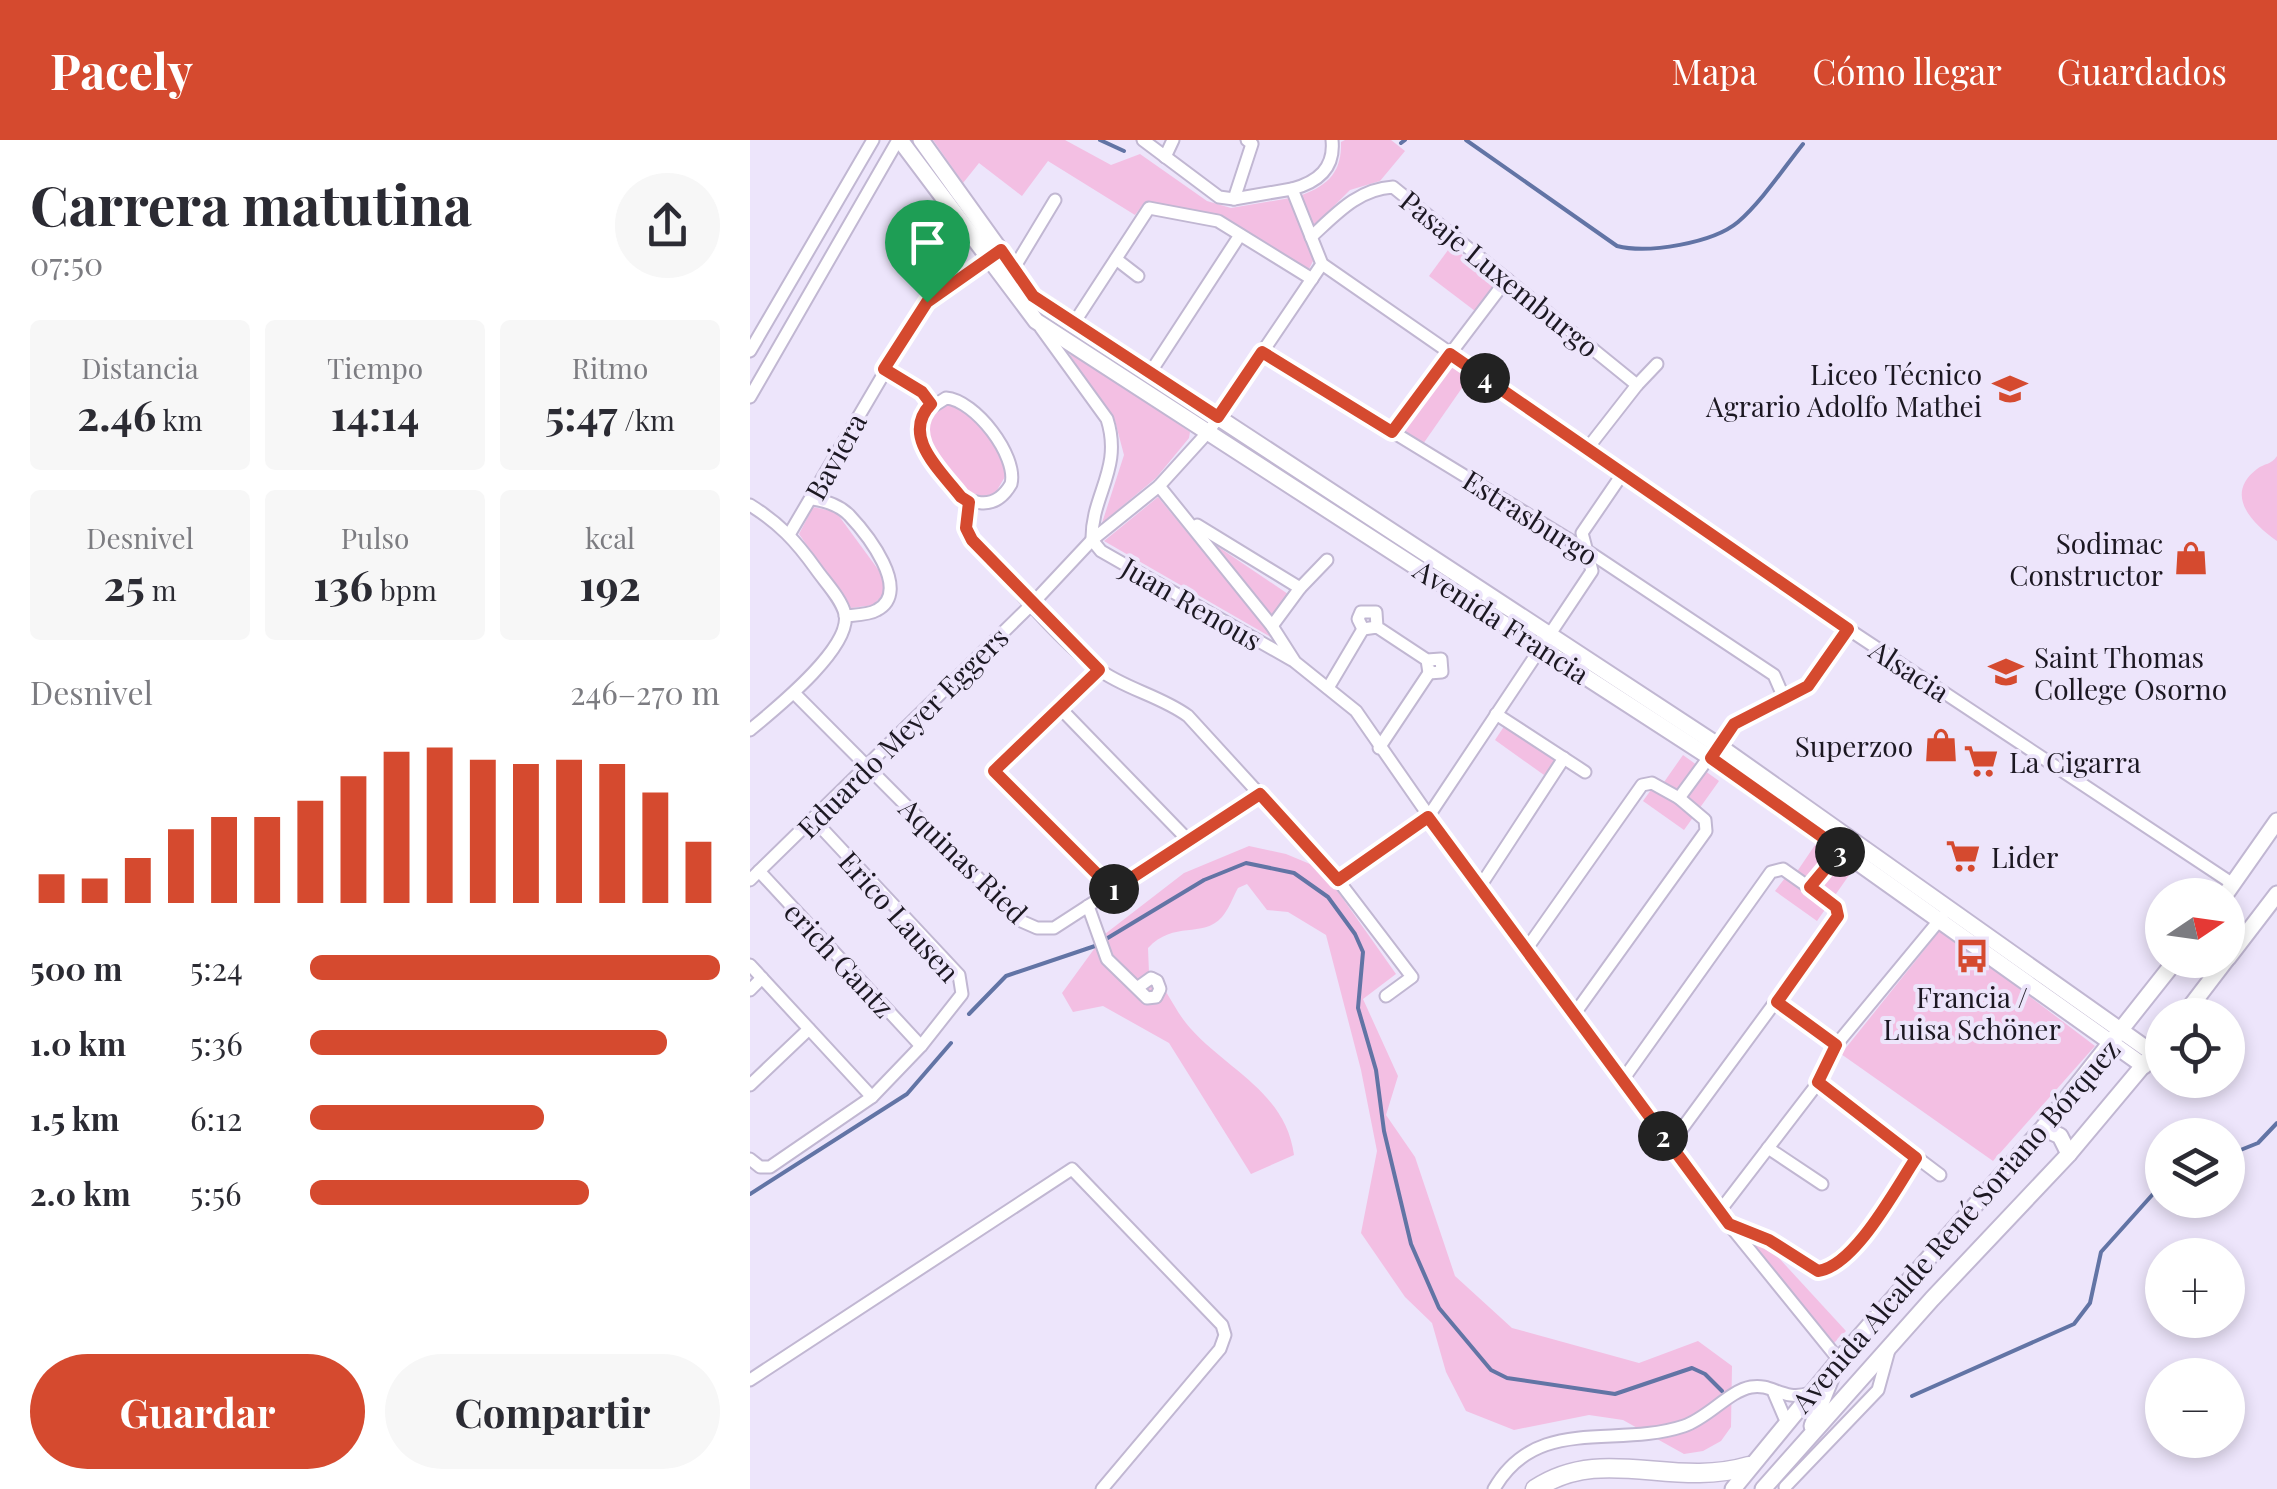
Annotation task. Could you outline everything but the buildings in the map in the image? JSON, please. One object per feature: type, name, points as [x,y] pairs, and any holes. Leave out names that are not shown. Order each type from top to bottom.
[{"type":"highway","points":[[1535,1489],[1561,1476],[1586,1472],[1699,1483],[1750,1466]]},
{"type":"highway","points":[[1586,1472],[1606,1476],[1630,1489]]},
{"type":"main road","name":"Avenida Francia","points":[[899,140],[995,254],[1014,268],[1033,296],[1150,372],[1214,424]]},
{"type":"main road","name":"Avenida Francia","points":[[921,140],[1036,321],[1107,366],[1214,424],[1545,640],[1715,752],[2117,1037],[2145,1050]]},
{"type":"main road","points":[[1107,366],[1115,350]]},
{"type":"main road","points":[[2237,878],[2277,821]]},
{"type":"main road","points":[[2245,936],[2277,894]]},
{"type":"main road","name":"Avenida Alcalde René Soriano Bórquez","points":[[1733,1489],[1810,1393],[2043,1128],[2162,978]]},
{"type":"main road","points":[[2197,998],[2212,978]]},
{"type":"main road","name":"Avenida Alcalde René Soriano Bórquez","points":[[1763,1489],[2069,1154],[2145,1065]]},
{"type":"main road","points":[[2043,1128],[2060,1136],[2069,1154]]},
{"type":"main road","points":[[1806,1440],[1839,1360]]},
{"type":"street","points":[[776,352],[751,349],[873,140]]},
{"type":"street","points":[[750,396],[755,379],[776,352],[899,140]]},
{"type":"street","points":[[1143,140],[1208,192],[1234,198],[1312,184],[1332,162],[1332,140]]},
{"type":"street","points":[[1165,157],[1173,140]]},
{"type":"street","points":[[1234,198],[1252,144],[1247,140]]},
{"type":"street","name":"Pasaje Luxemburgo","points":[[1310,236],[1350,201],[1378,188],[1393,187],[1637,384]]},
{"type":"street","points":[[1292,190],[1322,264]]},
{"type":"street","points":[[1014,268],[1055,200]]},
{"type":"street","points":[[1074,323],[1149,208],[1218,221],[1312,279]]},
{"type":"street","points":[[1150,372],[1240,235]]},
{"type":"street","name":"Baviera","points":[[790,533],[927,302],[995,254]]},
{"type":"street","points":[[1116,259],[1138,276]]},
{"type":"street","name":"Eduardo Meyer Eggers","points":[[754,876],[1032,604],[1092,540],[1160,486],[1214,424],[1322,264]]},
{"type":"street","name":"Alsacia","points":[[1322,264],[2211,878]]},
{"type":"street","points":[[1392,432],[1506,279]]},
{"type":"street","points":[[1036,321],[1107,420],[1112,435],[1113,456],[1092,525],[1092,540]]},
{"type":"street","name":"Estrasburgo","points":[[1262,352],[1586,550],[1774,675],[1784,698]]},
{"type":"street","points":[[1587,448],[1637,384],[1658,364]]},
{"type":"street","points":[[884,369],[922,392],[931,404]]},
{"type":"street","points":[[946,398],[964,402],[1011,459],[1011,484],[1001,498],[986,504],[961,497],[922,446],[920,420],[931,404],[946,398]]},
{"type":"street","points":[[1338,880],[1428,817],[1592,571],[1582,533],[1623,473]]},
{"type":"street","points":[[1160,486],[1272,626],[1296,662],[1356,712],[1478,888],[1622,1082],[1719,1212],[1839,1360]]},
{"type":"street","points":[[812,498],[848,514],[888,569],[891,588],[883,604],[876,611],[845,616]]},
{"type":"street","points":[[969,502],[966,528],[972,540],[1032,604],[1099,670],[1161,698],[1188,716],[1338,880],[1412,977],[1386,996]]},
{"type":"street","points":[[750,505],[790,533],[842,606],[845,616],[839,640],[794,693],[750,730]]},
{"type":"street","points":[[1189,520],[1300,588]]},
{"type":"street","name":"Juan Renous","points":[[1092,540],[1101,550],[1296,662]]},
{"type":"street","points":[[1272,626],[1327,560]]},
{"type":"street","points":[[1363,629],[1359,616],[1368,610],[1378,616],[1377,626]]},
{"type":"street","points":[[1328,688],[1363,629],[1377,626]]},
{"type":"street","points":[[1377,626],[1428,666],[1379,748]]},
{"type":"street","points":[[1679,798],[1734,724],[1808,686],[1848,629]]},
{"type":"street","points":[[1099,670],[994,771],[1113,890]]},
{"type":"street","name":"Aquinas Ried","points":[[794,693],[1022,921],[1037,928],[1054,928],[1088,906]]},
{"type":"street","points":[[1060,708],[1189,841]]},
{"type":"street","points":[[1496,714],[1585,772]]},
{"type":"street","points":[[1478,888],[1564,758]]},
{"type":"street","points":[[1525,951],[1642,785],[1652,783],[1706,820],[1706,831],[1573,1016]]},
{"type":"street","points":[[1140,990],[1106,959],[1088,906],[1260,794]]},
{"type":"street","name":"Erico Lausen","points":[[750,1159],[763,1168],[774,1164],[872,1097],[921,1046],[962,994],[961,979],[814,820]]},
{"type":"street","points":[[1810,887],[1846,846]]},
{"type":"street","points":[[1622,1082],[1770,872],[1784,869],[1836,907],[1838,916],[1670,1145]]},
{"type":"street","name":"erich Gantz","points":[[754,876],[921,1046]]},
{"type":"street","points":[[1719,1212],[1818,1082],[1836,1045],[1944,914]]},
{"type":"street","points":[[750,965],[872,1097]]},
{"type":"street","points":[[750,990],[762,978]]},
{"type":"street","points":[[1777,1002],[1836,1045]]},
{"type":"street","points":[[750,1085],[809,1029]]},
{"type":"street","points":[[1818,1082],[1940,1175]]},
{"type":"street","points":[[1768,1148],[1822,1184]]},
{"type":"street","points":[[1729,1224],[1769,1240],[1822,1272],[1862,1239],[1916,1158]]},
{"type":"street","points":[[750,1380],[1072,1169],[1222,1325],[1225,1335],[1220,1349],[1102,1489]]},
{"type":"street","points":[[1785,1488],[1878,1390],[1891,1345]]},
{"type":"street","points":[[1494,1489],[1513,1462],[1545,1443],[1665,1431],[1712,1413],[1745,1389],[1760,1387],[1785,1397],[1810,1393]]},
{"type":"street","points":[[1774,1393],[1786,1422]]},
{"type":"street","points":[[1785,1488],[1806,1440]]},
{"type":"shaded area","points":[[933,140],[1065,140],[1111,165],[1140,154],[1207,201],[1231,208],[1290,198],[1314,259],[1309,269],[1219,215],[1145,202],[1135,215],[1048,161],[1022,196],[979,163],[963,183]]},
{"type":"shaded area","points":[[1391,140],[1405,151],[1380,181],[1350,190],[1313,227],[1302,195],[1332,176],[1341,142]]},
{"type":"shaded area","points":[[1451,246],[1497,282],[1475,311],[1429,276]]},
{"type":"shaded area","points":[[1073,352],[1190,432],[1156,478],[1102,523],[1124,455],[1115,421],[1070,355]]},
{"type":"shaded area","points":[[1449,359],[1471,375],[1423,444],[1401,428]]},
{"type":"shaded area","points":[[948,404],[967,414],[985,432],[998,454],[1006,475],[993,497],[980,497],[958,484],[933,447],[926,422]]},
{"type":"shaded area","points":[[2277,456],[2277,541],[2251,518],[2242,489],[2257,469]]},
{"type":"shaded area","points":[[1158,497],[1276,640],[1104,541]]},
{"type":"shaded area","points":[[813,507],[836,512],[880,572],[886,590],[874,605],[851,608],[799,534]]},
{"type":"shaded area","points":[[1214,544],[1288,594],[1272,618]]},
{"type":"shaded area","points":[[1505,725],[1557,759],[1544,775],[1495,740]]},
{"type":"shaded area","points":[[1683,755],[1719,781],[1684,830],[1643,801],[1653,787],[1662,785]]},
{"type":"shaded area","points":[[1815,845],[1852,871],[1817,921],[1775,891],[1785,878],[1794,876]]},
{"type":"shaded area","points":[[1249,846],[1286,854],[1322,869],[1396,974],[1363,999],[1398,1076],[1386,1115],[1415,1157],[1455,1276],[1512,1328],[1639,1363],[1698,1341],[1732,1366],[1731,1427],[1721,1441],[1703,1451],[1684,1454],[1623,1420],[1589,1415],[1514,1430],[1466,1411],[1446,1372],[1432,1323],[1405,1297],[1361,1233],[1377,1151],[1361,1070],[1326,935],[1288,912],[1267,910],[1247,884],[1238,888],[1214,924],[1168,934],[1148,948],[1149,973],[1185,1022],[1268,1099],[1289,1133],[1294,1155],[1251,1174],[1169,1043],[1103,1006],[1073,1012],[1062,993],[1105,934],[1184,873]]},
{"type":"shaded area","points":[[1941,929],[2095,1046],[1993,1161],[1841,1054]]},
{"type":"shaded area","points":[[1749,1239],[1777,1256],[1846,1331],[1833,1344]]},
{"type":"waterway","points":[[1100,140],[1124,151]]},
{"type":"waterway","points":[[1401,143],[1405,140]]},
{"type":"waterway","points":[[1466,140],[1617,246],[1645,249],[1697,241],[1738,222],[1803,144]]},
{"type":"waterway","points":[[1106,939],[1204,880],[1246,863],[1294,873],[1328,897],[1363,952],[1358,1008],[1376,1070],[1384,1131],[1411,1244],[1439,1308],[1491,1370],[1507,1378],[1615,1394],[1692,1368],[1705,1374],[1722,1391]]},
{"type":"waterway","points":[[969,1014],[1006,976],[1095,946]]},
{"type":"waterway","points":[[750,1194],[907,1094],[951,1043]]},
{"type":"waterway","points":[[2245,1148],[2258,1143],[2277,1123]]},
{"type":"waterway","points":[[1912,1396],[2074,1324],[2090,1303],[2101,1252],[2145,1203]]},
{"type":"place","name":"Liceo Técnico Agrario Adolfo Mathei","points":[[2010,389]]},
{"type":"place","name":"Sodimac Constructor","points":[[2191,558]]},
{"type":"place","name":"Saint Thomas College Osorno","points":[[2006,672]]},
{"type":"place","name":"Superzoo","points":[[1941,745]]},
{"type":"place","name":"La Cigarra","points":[[1981,761]]},
{"type":"place","name":"Lider","points":[[1963,856]]},
{"type":"place","name":"Francia / Luisa Schöner","points":[[1972,956]]},
{"type":"route","points":[[1001,250],[1033,296],[1218,417],[1262,352],[1392,432],[1450,354],[1848,629],[1808,686],[1734,724],[1711,758],[1841,850],[1810,887],[1836,907],[1838,916],[1777,1002],[1836,1045],[1818,1082],[1916,1158],[1858,1243],[1822,1272],[1769,1240],[1729,1224],[1428,817],[1338,880],[1260,794],[1113,890],[994,771],[1099,670],[972,540],[966,528],[969,502],[961,497],[919,438],[920,420],[931,404],[922,392],[884,369],[927,302],[1001,250]]}]
